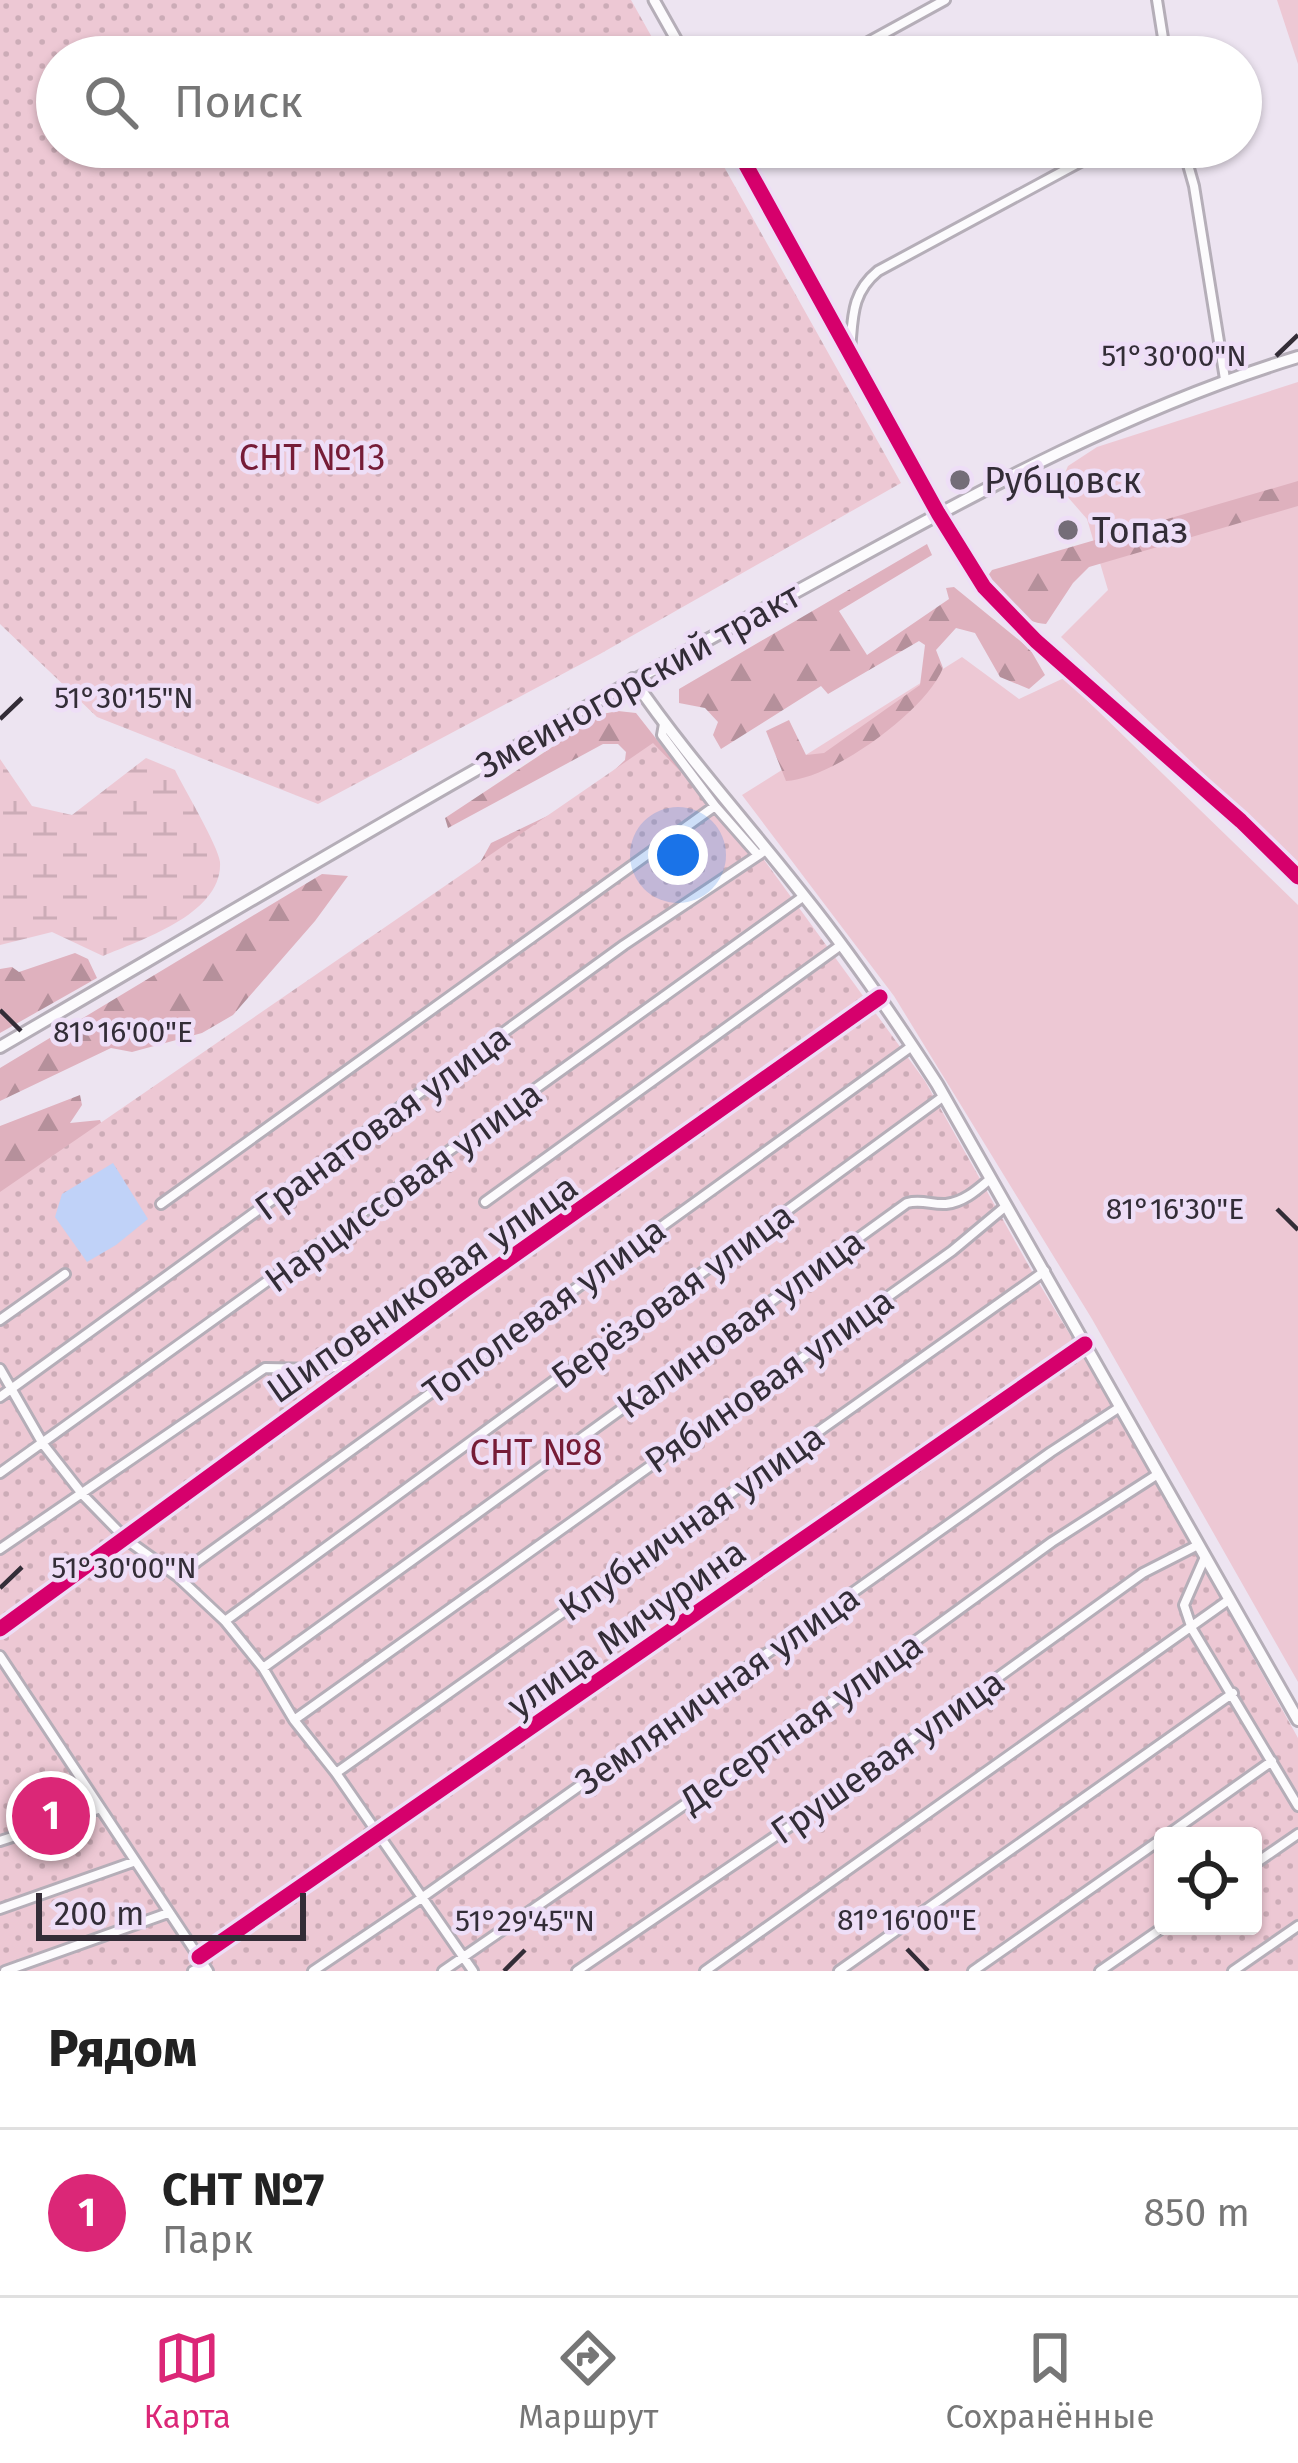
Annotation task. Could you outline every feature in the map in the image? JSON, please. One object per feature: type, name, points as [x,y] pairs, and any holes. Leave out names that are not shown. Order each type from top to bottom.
[{"type":"main road","name":"Змеиногорский тракт","points":[[0,1047],[633,679],[938,513],[1085,438],[1225,379],[1298,357]]},
{"type":"main road","points":[[633,679],[762,852],[804,896],[880,997],[944,1096],[1298,1720]]},
{"type":"street","points":[[655,0],[675,36]]},
{"type":"street","points":[[879,36],[945,0]]},
{"type":"street","points":[[1157,0],[1163,36]]},
{"type":"street","points":[[748,168],[938,513],[984,587],[1019,625],[1224,805],[1298,877]]},
{"type":"street","points":[[850,352],[855,297],[863,283],[1069,168]]},
{"type":"street","points":[[1189,168],[1225,379]]},
{"type":"street","points":[[664,724],[662,736],[715,806],[762,852]]},
{"type":"street","points":[[160,1204],[715,806]]},
{"type":"street","name":"Гранатовая улица","points":[[0,1396],[624,945],[762,852]]},
{"type":"street","name":"Нарциссовая улица","points":[[0,1473],[804,896]]},
{"type":"street","points":[[485,1202],[841,945]]},
{"type":"street","name":"Шиповниковая улица","points":[[0,1629],[365,1362],[880,997]]},
{"type":"street","name":"Тополевая улица","points":[[177,1576],[912,1046]]},
{"type":"street","name":"Берёзовая улица","points":[[225,1621],[944,1096]]},
{"type":"street","name":"Калиновая улица","points":[[263,1668],[907,1203],[922,1199],[944,1204],[968,1198],[992,1178]]},
{"type":"street","name":"Рябиновая улица","points":[[294,1720],[952,1251],[1007,1205]]},
{"type":"street","name":"Клубничная улица","points":[[336,1773],[1045,1271]]},
{"type":"street","points":[[0,1320],[65,1274]]},
{"type":"street","name":"улица Мичурина","points":[[193,1971],[1085,1344]]},
{"type":"street","points":[[0,1550],[265,1368],[322,1369],[365,1362]]},
{"type":"street","points":[[0,1369],[43,1444],[83,1495],[127,1540],[177,1576],[225,1621],[263,1668],[294,1720],[336,1773],[472,1971]]},
{"type":"street","name":"Земляничная улица","points":[[313,1971],[1120,1407]]},
{"type":"street","name":"Десертная улица","points":[[443,1971],[793,1730],[1052,1542],[1157,1474]]},
{"type":"street","points":[[1201,1551],[1184,1605],[1192,1629],[1298,1806]]},
{"type":"street","name":"Грушевая улица","points":[[577,1971],[811,1812],[1143,1573],[1201,1551]]},
{"type":"street","points":[[705,1971],[1230,1599]]},
{"type":"street","points":[[0,1656],[204,1965]]},
{"type":"street","points":[[839,1971],[1233,1693]]},
{"type":"street","points":[[1178,1827],[1272,1761]]},
{"type":"street","points":[[0,1841],[98,1809]]},
{"type":"street","points":[[1262,1859],[1298,1834]]},
{"type":"street","points":[[973,1971],[1154,1844]]},
{"type":"street","points":[[0,1909],[134,1862]]},
{"type":"street","points":[[5,1971],[168,1913]]},
{"type":"street","points":[[1233,1971],[1298,1926]]},
{"type":"street","points":[[1100,1971],[1154,1934]]},
{"type":"green space","name":"СНТ №13","points":[[0,0],[631,0],[651,36],[36,36],[36,168],[725,168],[901,483],[600,654],[318,804],[97,717],[0,624]]},
{"type":"green space","points":[[1277,0],[1298,0],[1298,64]]},
{"type":"green space","points":[[1298,382],[1298,864],[1061,637],[1108,590],[1087,519],[1059,487],[1068,466],[1097,447]]},
{"type":"green space","points":[[1298,481],[1298,506],[1089,567],[1046,624],[1018,614],[987,577],[992,570]]},
{"type":"green space","points":[[927,544],[932,555],[839,611],[867,655],[949,599],[946,588],[954,587],[1030,649],[1045,675],[1029,689],[1000,677],[975,633],[956,628],[936,650],[943,668],[933,685],[898,722],[828,769],[786,781],[766,731],[789,720],[806,755],[824,753],[920,685],[925,645],[919,641],[828,694],[821,686],[721,749],[713,735],[718,722],[705,708],[679,703],[679,689]]},
{"type":"green space","points":[[962,657],[1019,699],[1064,678],[1298,905],[1298,1682],[1092,1319],[894,996],[742,795]]},
{"type":"green space","points":[[636,713],[705,801],[476,870],[491,843],[585,798],[625,760],[626,752],[618,744],[603,744],[448,828],[445,818],[602,714]]},
{"type":"green space","name":"СНТ №8","points":[[653,743],[759,853],[925,1081],[1298,1738],[1298,1971],[0,1971],[0,1192]]},
{"type":"green space","points":[[146,758],[175,770],[213,843],[220,862],[208,896],[157,933],[103,956],[52,932],[0,945],[0,759],[32,806],[72,815]]},
{"type":"green space","points":[[322,874],[348,876],[233,1015],[202,1033],[132,1052],[111,1048],[0,1101],[0,1068]]},
{"type":"green space","points":[[75,953],[88,959],[97,978],[0,1033],[0,969],[12,967],[19,972]]},
{"type":"green space","points":[[80,1095],[82,1105],[70,1123],[100,1120],[114,1155],[0,1221],[0,1126]]},
{"type":"water","points":[[113,1163],[148,1219],[87,1262],[55,1217],[62,1194]]},
{"type":"cycle path","points":[[748,168],[938,513],[984,587],[1036,641],[1298,877]]},
{"type":"cycle path","points":[[0,1629],[465,1290],[880,997]]},
{"type":"cycle path","points":[[199,1957],[1085,1344]]},
{"type":"place","name":"Рубцовск","points":[[960,480]]},
{"type":"place","name":"Топаз","points":[[1068,530]]},
{"type":"place","name":"СНТ №7","points":[[51,1816]]}]
